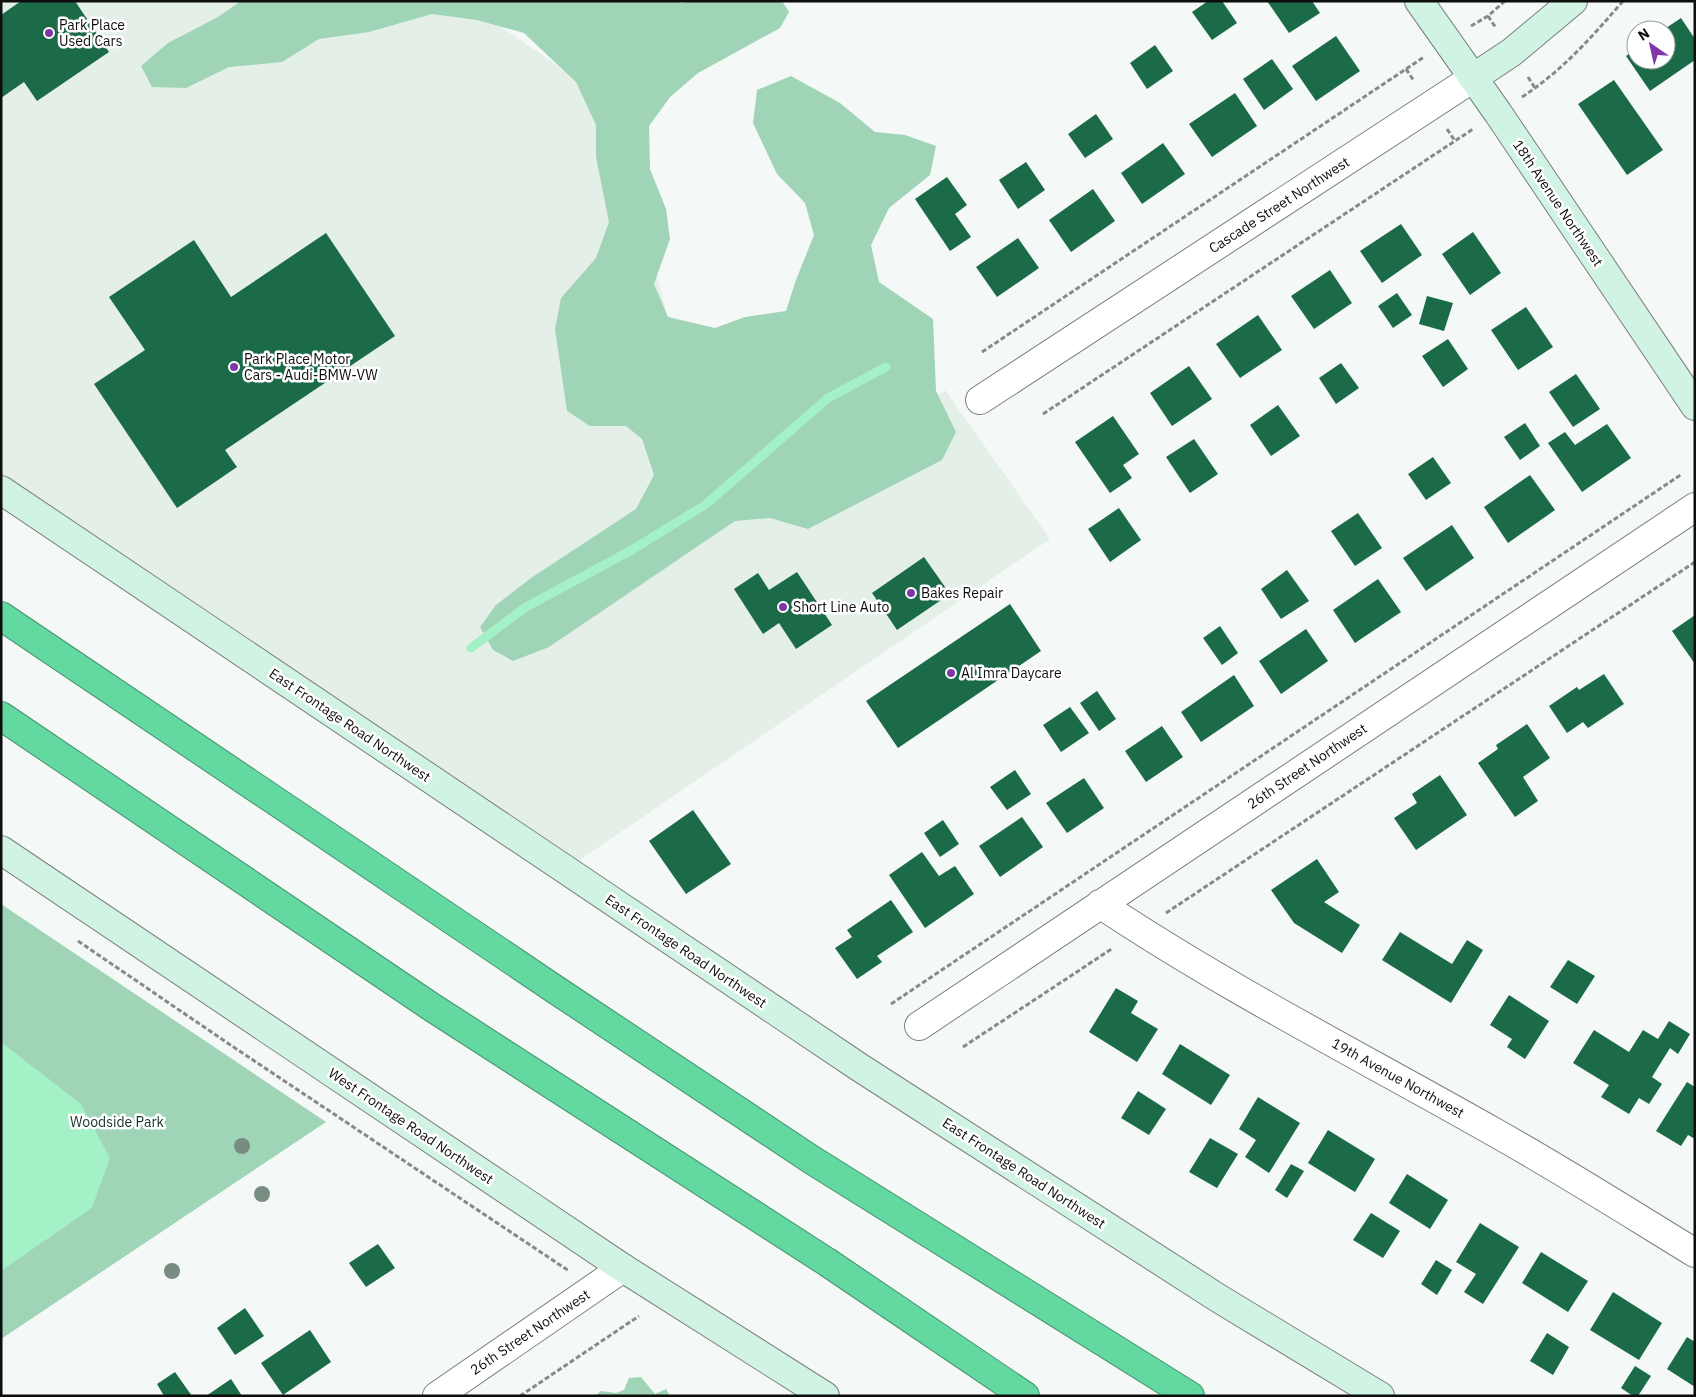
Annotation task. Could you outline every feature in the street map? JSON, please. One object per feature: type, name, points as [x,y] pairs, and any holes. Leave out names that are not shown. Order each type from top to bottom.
[{"type":"highway","points":[[1,616],[812,1160],[1190,1396]]},
{"type":"highway","points":[[1,716],[430,1006],[827,1262],[1025,1396]]},
{"type":"street","name":"18th Avenue Northwest","points":[[1419,1],[1474,78],[1695,406]]},
{"type":"street","name":"Cascade Street Northwest","points":[[980,400],[1474,78],[1512,52],[1573,1]]},
{"type":"street","name":"East Frontage Road Northwest","points":[[1,490],[859,1067],[1218,1298],[1380,1396]]},
{"type":"street","name":"26th Street Northwest","points":[[919,1026],[1695,507]]},
{"type":"street","name":"West Frontage Road Northwest","points":[[1,850],[622,1268],[825,1396]]},
{"type":"street","name":"19th Avenue Northwest","points":[[1100,904],[1200,968],[1496,1133],[1695,1252]]},
{"type":"street","name":"26th Street Northwest","points":[[437,1396],[622,1268]]},
{"type":"path","points":[[1488,16],[1505,1]]},
{"type":"path","points":[[1536,88],[1579,52],[1623,1]]},
{"type":"path","points":[[982,352],[1406,69]]},
{"type":"path","points":[[1043,414],[1455,141]]},
{"type":"path","points":[[891,1004],[1682,474]]},
{"type":"path","points":[[963,1047],[1695,562]]},
{"type":"path","points":[[73,937],[550,1259]]},
{"type":"path","points":[[520,1396],[639,1316]]},
{"type":"shaded area","points":[[8,1],[463,1],[617,106],[676,354],[777,504],[945,390],[1050,539],[565,870],[1,490],[1,6]]},
{"type":"shaded area","points":[[1,1042],[81,1104],[110,1158],[92,1208],[1,1271]]},
{"type":"green space","points":[[241,1],[677,1],[682,3],[687,1],[782,1],[789,12],[780,28],[698,73],[670,97],[649,126],[650,169],[666,209],[670,239],[654,284],[668,317],[715,328],[745,317],[786,311],[814,235],[805,203],[777,174],[753,123],[757,90],[791,76],[840,103],[875,132],[905,135],[936,146],[930,175],[889,208],[871,245],[879,282],[933,319],[936,391],[956,432],[942,460],[808,529],[770,518],[735,521],[549,647],[513,661],[493,650],[480,627],[496,605],[531,578],[636,509],[654,475],[642,439],[626,426],[590,426],[567,411],[555,329],[561,298],[596,258],[609,222],[596,157],[596,125],[576,82],[524,33],[477,20],[432,14],[369,32],[319,39],[282,62],[229,67],[186,88],[152,87],[141,66],[168,43],[218,17]]},
{"type":"green space","name":"Woodside Park","points":[[1,904],[326,1122],[1,1339]]},
{"type":"green space","points":[[641,1377],[655,1394],[666,1389],[670,1396],[595,1396],[601,1391],[616,1393],[624,1390],[629,1378]]},
{"type":"building","name":"Park Place Used Cars","points":[[21,1],[75,1],[109,52],[37,101],[24,82],[1,98],[1,15]]},
{"type":"building","points":[[1208,1],[1222,1],[1237,23],[1212,40],[1192,12]]},
{"type":"building","points":[[1267,1],[1312,1],[1320,13],[1289,33]]},
{"type":"building","points":[[1681,18],[1695,39],[1695,60],[1650,91],[1636,70],[1676,70],[1676,21]]},
{"type":"building","points":[[1336,36],[1360,71],[1316,101],[1292,66]]},
{"type":"building","points":[[1155,45],[1173,71],[1147,89],[1130,63]]},
{"type":"building","points":[[1272,59],[1293,89],[1264,110],[1243,79]]},
{"type":"building","points":[[1614,80],[1663,150],[1627,175],[1578,104]]},
{"type":"building","points":[[1235,93],[1257,126],[1212,157],[1189,124]]},
{"type":"building","points":[[1096,114],[1113,139],[1085,158],[1068,134]]},
{"type":"building","points":[[1163,143],[1185,174],[1142,204],[1121,173]]},
{"type":"building","points":[[1026,162],[1045,190],[1018,209],[999,180]]},
{"type":"building","points":[[947,177],[967,205],[955,214],[971,237],[950,251],[915,199]]},
{"type":"building","points":[[1093,189],[1115,221],[1071,252],[1049,220]]},
{"type":"building","points":[[1401,224],[1422,255],[1382,283],[1360,251]]},
{"type":"building","points":[[1473,232],[1501,273],[1470,295],[1442,254]]},
{"type":"building","name":"Park Place Motor Cars - Audi-BMW-VW","points":[[326,233],[395,336],[225,450],[237,467],[177,508],[94,384],[145,350],[109,297],[194,240],[231,297]]},
{"type":"building","points":[[1018,238],[1039,268],[997,297],[976,267]]},
{"type":"building","points":[[1330,270],[1352,303],[1314,329],[1291,296]]},
{"type":"building","points":[[1397,293],[1412,315],[1393,328],[1378,306]]},
{"type":"building","points":[[1427,296],[1453,303],[1444,331],[1419,324]]},
{"type":"building","points":[[1526,307],[1553,347],[1518,370],[1491,330]]},
{"type":"building","points":[[1258,315],[1282,350],[1240,378],[1216,344]]},
{"type":"building","points":[[1448,339],[1468,369],[1443,387],[1422,356]]},
{"type":"building","points":[[1341,363],[1359,388],[1336,404],[1319,378]]},
{"type":"building","points":[[1189,366],[1212,399],[1172,426],[1150,393]]},
{"type":"building","points":[[1576,374],[1600,409],[1573,427],[1549,392]]},
{"type":"building","points":[[1278,405],[1300,436],[1271,456],[1250,425]]},
{"type":"building","points":[[1113,416],[1139,454],[1123,465],[1132,478],[1110,493],[1075,442]]},
{"type":"building","points":[[1525,423],[1540,446],[1520,460],[1504,437]]},
{"type":"building","points":[[1607,424],[1631,458],[1582,492],[1548,443],[1565,432],[1575,445]]},
{"type":"building","points":[[1194,439],[1218,474],[1190,493],[1166,457]]},
{"type":"building","points":[[1433,457],[1451,483],[1426,500],[1408,474]]},
{"type":"building","points":[[1530,475],[1555,510],[1508,543],[1484,507]]},
{"type":"building","points":[[1119,508],[1141,540],[1110,562],[1088,529]]},
{"type":"building","points":[[1358,513],[1382,548],[1355,566],[1331,531]]},
{"type":"building","points":[[1452,525],[1474,558],[1426,591],[1403,558]]},
{"type":"building","name":"Bakes Repair","points":[[924,557],[950,594],[897,630],[872,593]]},
{"type":"building","points":[[1287,570],[1309,601],[1281,619],[1261,589]]},
{"type":"building","name":"Short Line Auto","points":[[797,572],[832,625],[796,649],[779,623],[763,634],[734,589],[758,573],[769,590]]},
{"type":"building","points":[[1378,579],[1401,612],[1355,643],[1333,610]]},
{"type":"building","points":[[1010,604],[1041,651],[898,748],[866,701]]},
{"type":"building","points":[[1695,615],[1695,664],[1672,631]]},
{"type":"building","points":[[1220,626],[1238,653],[1222,665],[1203,638]]},
{"type":"building","points":[[1306,629],[1328,661],[1281,694],[1259,661]]},
{"type":"building","points":[[1604,674],[1624,704],[1588,728],[1583,722],[1567,733],[1549,706],[1577,687],[1579,690]]},
{"type":"building","points":[[1234,675],[1254,706],[1201,742],[1181,712]]},
{"type":"building","points":[[1097,691],[1116,719],[1099,731],[1080,703]]},
{"type":"building","points":[[1070,707],[1089,733],[1061,752],[1043,725]]},
{"type":"building","points":[[1527,724],[1550,758],[1523,777],[1538,801],[1515,817],[1478,763],[1498,749],[1496,745]]},
{"type":"building","points":[[1162,726],[1183,757],[1146,782],[1125,751]]},
{"type":"building","points":[[1015,770],[1031,794],[1007,810],[990,787]]},
{"type":"building","points":[[1440,775],[1467,815],[1416,850],[1394,818],[1417,803],[1412,794]]},
{"type":"building","points":[[1084,778],[1104,808],[1067,833],[1046,803]]},
{"type":"building","points":[[693,810],[731,864],[686,894],[649,841]]},
{"type":"building","points":[[1022,817],[1043,847],[1000,877],[979,846]]},
{"type":"building","points":[[943,820],[959,844],[940,857],[924,833]]},
{"type":"building","points":[[922,852],[939,876],[955,866],[974,894],[925,928],[889,875]]},
{"type":"building","points":[[1317,859],[1339,892],[1324,902],[1360,925],[1342,953],[1294,923],[1271,890]]},
{"type":"building","points":[[891,900],[913,932],[877,956],[882,962],[857,979],[835,948],[852,937],[847,930]]},
{"type":"building","points":[[1400,932],[1452,964],[1467,940],[1483,950],[1451,1003],[1382,960]]},
{"type":"building","points":[[1568,960],[1595,976],[1577,1004],[1550,987]]},
{"type":"building","points":[[1116,988],[1138,1001],[1131,1013],[1158,1029],[1137,1062],[1089,1032]]},
{"type":"building","points":[[1509,995],[1549,1021],[1525,1059],[1507,1047],[1512,1039],[1490,1025]]},
{"type":"building","points":[[1669,1021],[1690,1034],[1678,1054],[1670,1048],[1652,1077],[1662,1084],[1649,1104],[1639,1098],[1629,1114],[1601,1097],[1609,1085],[1573,1063],[1594,1030],[1629,1052],[1643,1030],[1658,1039]]},
{"type":"building","points":[[1180,1044],[1230,1075],[1211,1105],[1162,1074]]},
{"type":"building","points":[[1687,1082],[1695,1087],[1695,1139],[1688,1135],[1681,1146],[1656,1131]]},
{"type":"building","points":[[1138,1091],[1166,1109],[1149,1135],[1121,1118]]},
{"type":"building","points":[[1258,1097],[1300,1123],[1269,1173],[1245,1157],[1256,1140],[1239,1129]]},
{"type":"building","points":[[1328,1130],[1375,1159],[1355,1192],[1308,1163]]},
{"type":"building","points":[[1210,1138],[1238,1154],[1217,1188],[1189,1172]]},
{"type":"building","points":[[1291,1164],[1304,1171],[1287,1198],[1275,1190]]},
{"type":"building","points":[[1407,1174],[1448,1200],[1430,1229],[1389,1203]]},
{"type":"building","points":[[1371,1213],[1400,1231],[1383,1258],[1353,1240]]},
{"type":"building","points":[[1480,1223],[1519,1247],[1483,1304],[1464,1292],[1476,1274],[1456,1262]]},
{"type":"building","points":[[378,1244],[395,1268],[366,1287],[349,1263]]},
{"type":"building","points":[[1541,1252],[1588,1281],[1568,1312],[1522,1283]]},
{"type":"building","points":[[1436,1260],[1452,1270],[1437,1295],[1421,1284]]},
{"type":"building","points":[[1613,1292],[1662,1323],[1639,1360],[1590,1330]]},
{"type":"building","points":[[245,1308],[264,1336],[235,1355],[217,1328]]},
{"type":"building","points":[[310,1330],[331,1362],[283,1395],[261,1363]]},
{"type":"building","points":[[1547,1333],[1569,1347],[1553,1375],[1530,1361]]},
{"type":"building","points":[[1687,1337],[1695,1342],[1695,1387],[1667,1369]]},
{"type":"building","points":[[1635,1366],[1651,1376],[1638,1396],[1633,1396],[1621,1388]]},
{"type":"building","points":[[175,1372],[192,1396],[164,1396],[157,1384]]},
{"type":"building","points":[[231,1379],[242,1396],[206,1396]]},
{"type":"waterway","points":[[471,648],[526,607],[630,551],[705,505],[828,398],[886,367]]},
{"type":"place","name":"Park Place Used Cars","points":[[49,33]]},
{"type":"place","name":"Park Place Motor Cars - Audi-BMW-VW","points":[[234,367]]},
{"type":"place","name":"Bakes Repair","points":[[911,593]]},
{"type":"place","name":"Short Line Auto","points":[[783,607]]},
{"type":"place","name":"Al Imra Daycare","points":[[951,673]]}]
